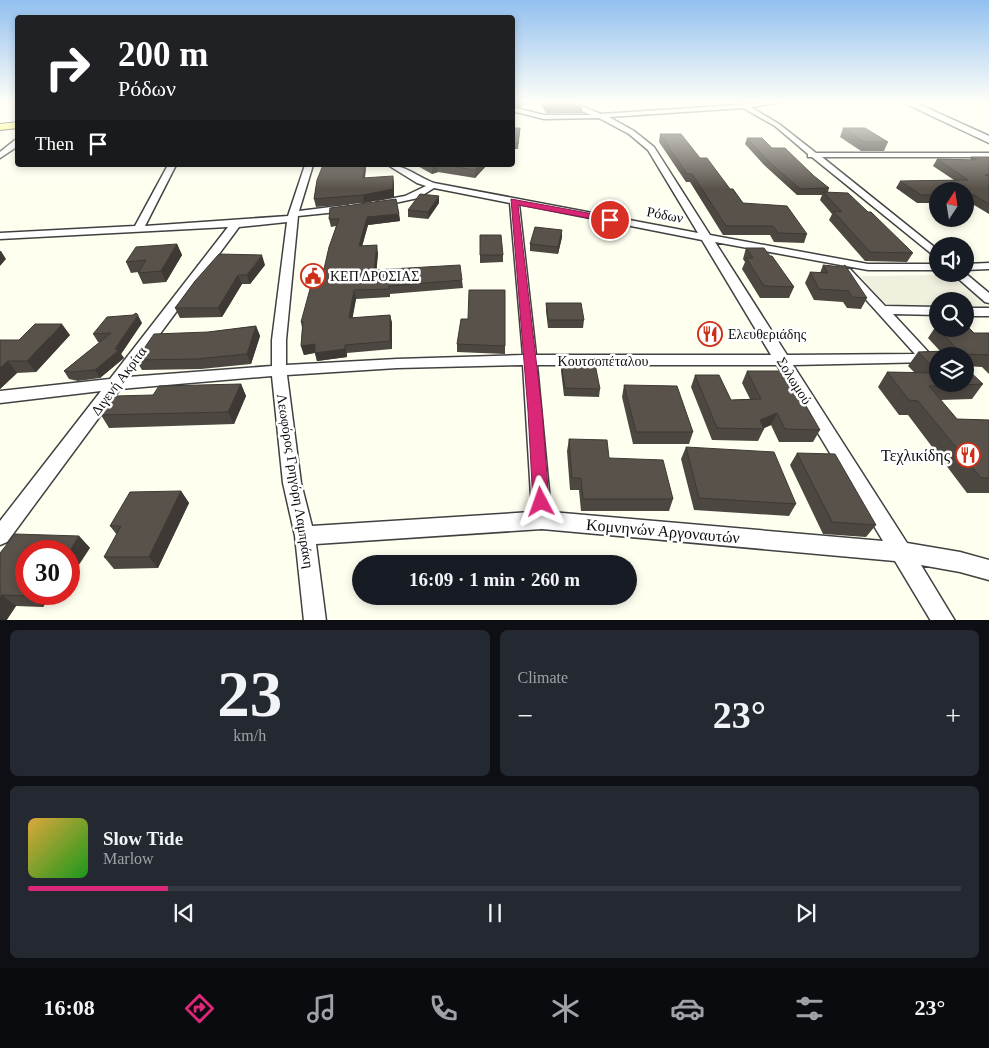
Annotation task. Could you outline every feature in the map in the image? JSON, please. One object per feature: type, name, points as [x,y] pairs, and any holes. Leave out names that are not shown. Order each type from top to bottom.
[{"type":"street","name":"Σολωμού","points":[[630,131],[651,149],[944,620]]},
{"type":"street","points":[[784,131],[929,249]]},
{"type":"street","points":[[969,131],[989,140]]},
{"type":"street","points":[[0,165],[5,160],[0,156],[15,144]]},
{"type":"street","points":[[812,155],[989,155]]},
{"type":"street","points":[[138,230],[171,167]]},
{"type":"street","name":"Λεωφόρος Γρηγόρη Λαμπράκη","points":[[308,167],[293,216],[279,340],[279,370],[292,483],[305,536],[315,620]]},
{"type":"street","name":"Ρόδων","points":[[396,167],[420,181],[432,185],[838,263],[868,267],[929,267]]},
{"type":"street","points":[[374,204],[413,197],[426,191],[432,185]]},
{"type":"street","points":[[514,201],[535,411],[542,520]]},
{"type":"street","points":[[0,236],[236,224],[356,206]]},
{"type":"street","name":"Διγενή Ακρίτα","points":[[0,536],[236,224]]},
{"type":"street","points":[[838,263],[882,310],[929,311]]},
{"type":"street","points":[[974,267],[989,266]]},
{"type":"street","points":[[969,282],[989,299]]},
{"type":"street","name":"Κουτσοπέταλου","points":[[0,396],[118,382],[279,370],[529,360],[782,361],[927,359],[882,310]]},
{"type":"street","points":[[974,312],[989,312]]},
{"type":"street","name":"Κομνηνών Αργοναυτών","points":[[305,536],[542,520],[902,552],[960,562],[989,570]]},
{"type":"shaded area","points":[[929,275],[929,282],[959,282],[971,292],[929,292],[929,308],[887,306],[861,277]]},
{"type":"shaded area","points":[[974,294],[986,304],[988,308],[974,309]]},
{"type":"building","points":[[515,131],[520,131],[518,144],[515,144]]},
{"type":"building","points":[[847,131],[870,131],[888,142],[864,142]]},
{"type":"building","points":[[660,134],[681,134],[700,158],[707,158],[743,203],[787,206],[807,234],[778,233],[773,226],[726,226],[692,174],[687,174]]},
{"type":"building","points":[[747,138],[762,138],[772,148],[785,148],[829,188],[800,189],[766,159]]},
{"type":"building","points":[[971,157],[989,157],[989,175],[985,175],[989,176],[989,204],[974,195],[974,182],[929,182],[929,195],[921,195],[900,181],[968,180],[937,159],[977,160]]},
{"type":"building","points":[[322,167],[365,167],[363,178],[393,176],[393,189],[363,195],[314,199],[317,180]]},
{"type":"building","points":[[456,167],[477,167],[475,170]]},
{"type":"building","points":[[823,192],[848,193],[868,212],[871,212],[913,253],[870,252],[833,211],[842,212]]},
{"type":"building","points":[[420,194],[439,196],[428,212],[408,210]]},
{"type":"building","points":[[396,199],[399,214],[367,217],[359,246],[377,245],[374,270],[460,265],[462,280],[389,286],[389,289],[354,290],[349,318],[390,315],[390,341],[345,345],[345,349],[315,353],[315,344],[301,346],[303,322],[301,322],[310,289],[310,271],[324,269],[329,247],[339,219],[329,219],[330,208]]},
{"type":"building","points":[[535,227],[562,230],[558,247],[530,244]]},
{"type":"building","points":[[480,235],[501,235],[503,255],[480,255]]},
{"type":"building","points":[[177,244],[161,271],[138,273],[146,260],[126,262],[136,247]]},
{"type":"building","points":[[746,248],[764,248],[794,287],[764,286],[746,258],[753,258]]},
{"type":"building","points":[[219,254],[262,255],[247,275],[238,275],[218,308],[175,308],[195,281]]},
{"type":"building","points":[[823,265],[842,267],[845,265],[867,298],[852,297],[849,291],[819,289],[810,272],[828,273]]},
{"type":"building","points":[[469,290],[505,290],[505,346],[457,344],[461,319],[468,319]]},
{"type":"building","points":[[546,303],[581,303],[584,320],[548,320]]},
{"type":"building","points":[[136,313],[138,315],[115,349],[119,350],[95,370],[64,371],[111,333],[93,334],[107,317],[133,315]]},
{"type":"building","points":[[35,324],[62,324],[27,361],[8,361],[0,368],[0,340],[19,340]]},
{"type":"building","points":[[256,326],[247,354],[197,359],[136,360],[154,334],[208,332]]},
{"type":"building","points":[[974,333],[989,333],[989,355],[974,354],[974,347],[955,347],[946,337],[974,337]]},
{"type":"building","points":[[918,352],[929,352],[929,363]]},
{"type":"building","points":[[561,363],[595,364],[600,389],[565,388]]},
{"type":"building","points":[[747,371],[786,371],[820,430],[785,429],[777,413],[760,420],[764,429],[717,428],[695,375],[719,375],[731,400],[761,399]]},
{"type":"building","points":[[887,372],[929,373],[929,392],[934,392],[957,419],[989,420],[989,478],[981,478],[918,401],[909,400]]},
{"type":"building","points":[[974,376],[983,384],[974,384]]},
{"type":"building","points":[[241,384],[228,412],[101,415],[115,396],[153,395],[159,386]]},
{"type":"building","points":[[624,385],[677,386],[693,432],[636,432]]},
{"type":"building","points":[[569,439],[607,440],[609,458],[663,460],[673,499],[583,499],[581,478],[572,478]]},
{"type":"building","points":[[686,447],[774,452],[796,504],[699,498]]},
{"type":"building","points":[[797,453],[835,454],[876,525],[832,522]]},
{"type":"building","points":[[181,491],[149,557],[104,557],[121,526],[110,526],[130,492]]},
{"type":"building","points":[[15,534],[79,536],[76,540],[15,540],[15,595],[2,595],[0,598],[0,553]]},
{"type":"place","name":"ΚΕΠ ΔΡΟΣΙΑΣ","points":[[313,276]]},
{"type":"place","name":"Ελευθεριάδης","points":[[710,334]]},
{"type":"place","name":"Τεχλικίδης","points":[[968,455]]},
{"type":"route","points":[[541,502],[535,411],[514,201],[610,220]]}]
